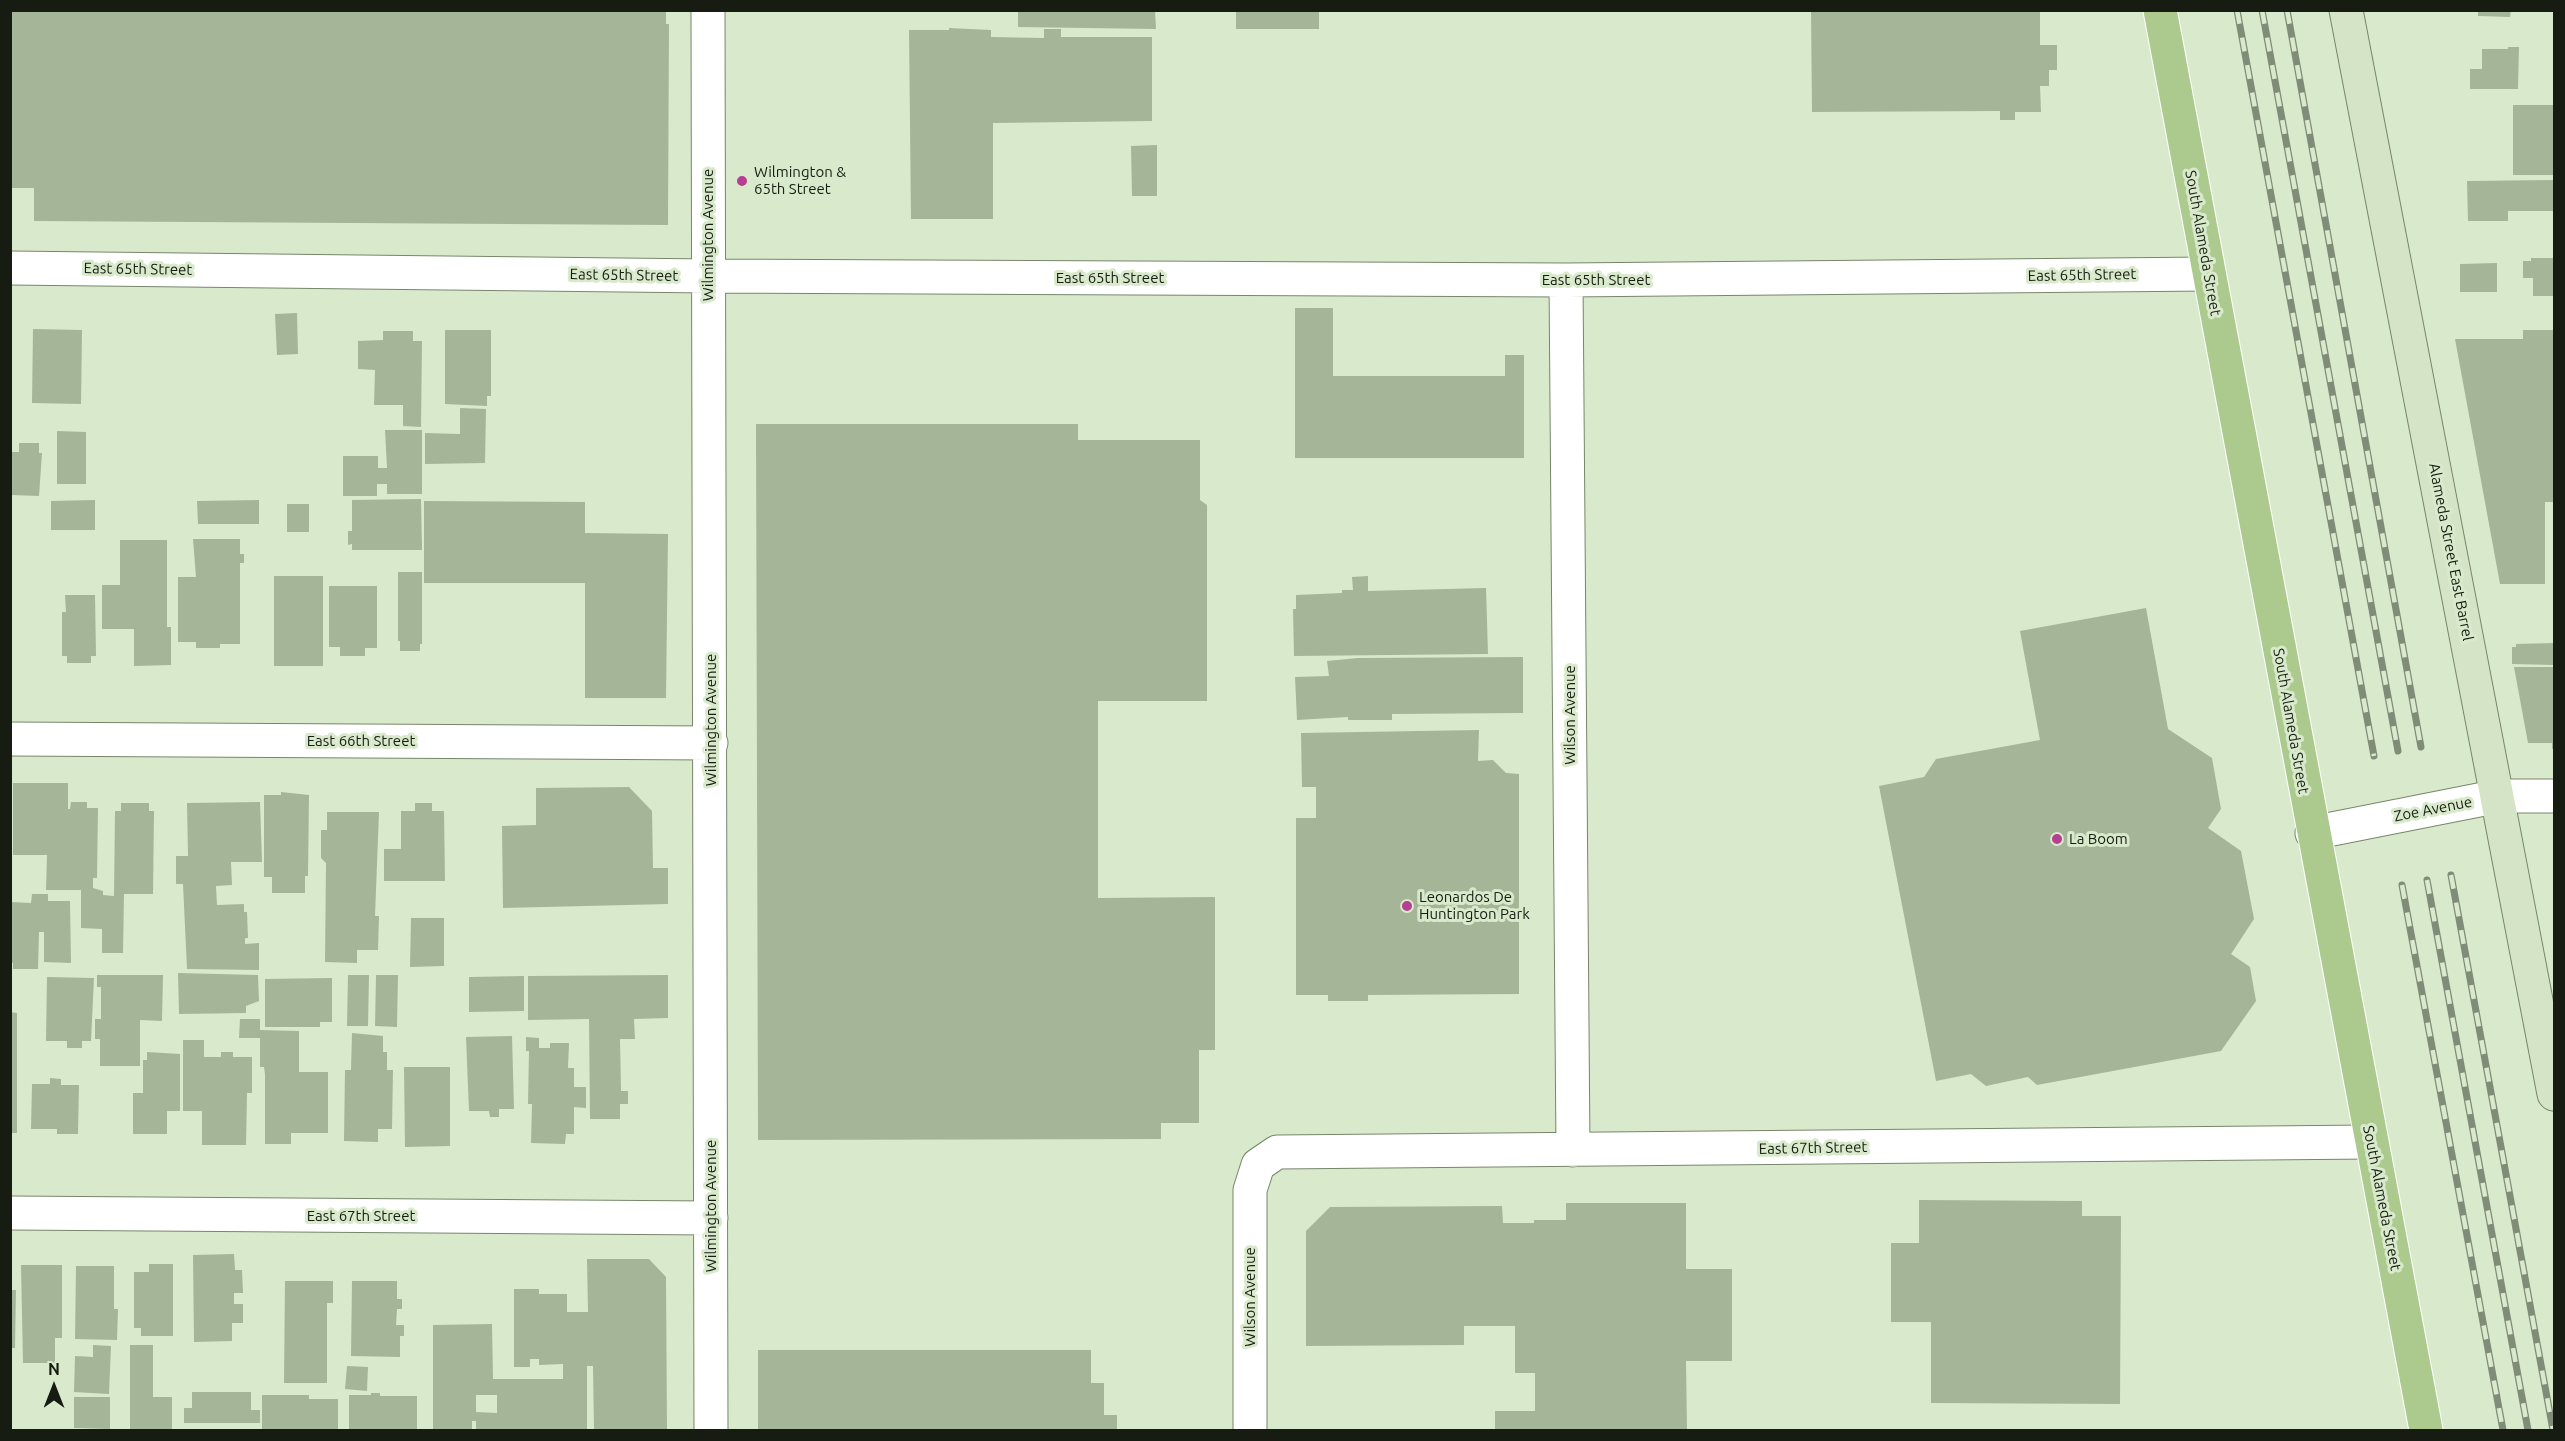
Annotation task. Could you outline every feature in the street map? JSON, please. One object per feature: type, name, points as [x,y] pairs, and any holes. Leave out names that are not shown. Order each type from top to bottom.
[{"type":"main road","name":"South Alameda Street","points":[[2160,10],[2312,833],[2426,1431]]},
{"type":"street","name":"Wilmington Avenue","points":[[708,10],[711,1431]]},
{"type":"street","name":"Alameda Street East Barrel","points":[[2346,10],[2499,796],[2554,1094]]},
{"type":"street","name":"East 65th Street","points":[[10,268],[709,276],[1566,280],[2209,274]]},
{"type":"street","name":"Wilson Avenue","points":[[1566,280],[1573,1150]]},
{"type":"street","name":"East 66th Street","points":[[10,739],[711,743]]},
{"type":"street","name":"Zoe Avenue","points":[[2312,833],[2499,796],[2554,796]]},
{"type":"street","name":"East 67th Street","points":[[1258,1165],[1277,1152],[1295,1151],[2371,1142]]},
{"type":"street","name":"Wilson Avenue","points":[[1250,1431],[1250,1190],[1258,1165]]},
{"type":"street","name":"East 67th Street","points":[[10,1213],[711,1218]]},
{"type":"building","points":[[10,10],[666,10],[666,24],[669,24],[668,225],[34,221],[34,188],[10,188]]},
{"type":"building","points":[[1018,10],[1155,10],[1156,29],[1018,27]]},
{"type":"building","points":[[1236,10],[1319,10],[1319,29],[1236,29]]},
{"type":"building","points":[[1811,10],[2040,10],[2040,45],[2057,45],[2057,70],[2049,70],[2049,86],[2040,86],[2041,112],[2015,112],[2015,120],[2000,120],[2000,111],[1812,112]]},
{"type":"building","points":[[2478,10],[2511,10],[2510,17],[2478,16]]},
{"type":"building","points":[[949,28],[991,30],[991,37],[1044,38],[1044,29],[1061,29],[1061,37],[1152,37],[1152,121],[993,123],[993,219],[911,219],[909,30],[949,30]]},
{"type":"building","points":[[2508,47],[2519,47],[2518,89],[2470,89],[2470,69],[2482,69],[2482,49],[2508,49]]},
{"type":"building","points":[[2513,105],[2554,105],[2554,175],[2513,175]]},
{"type":"building","points":[[1157,145],[1157,196],[1132,196],[1131,146]]},
{"type":"building","points":[[2554,180],[2554,211],[2508,211],[2508,221],[2468,221],[2467,181]]},
{"type":"building","points":[[2531,258],[2554,258],[2554,296],[2533,296],[2533,278],[2523,278],[2523,261],[2531,261]]},
{"type":"building","points":[[2497,263],[2497,292],[2460,292],[2460,264]]},
{"type":"building","points":[[1295,308],[1333,308],[1333,376],[1505,376],[1505,355],[1524,355],[1524,458],[1295,458]]},
{"type":"building","points":[[297,313],[298,354],[277,355],[275,314]]},
{"type":"building","points":[[33,329],[82,330],[81,404],[32,403]]},
{"type":"building","points":[[445,330],[491,330],[491,396],[487,396],[487,406],[445,404]]},
{"type":"building","points":[[2523,330],[2554,330],[2554,502],[2545,502],[2545,584],[2500,584],[2455,339],[2523,339]]},
{"type":"building","points":[[383,331],[413,331],[413,341],[422,341],[421,427],[403,426],[403,405],[374,405],[375,370],[358,369],[358,341],[383,340]]},
{"type":"building","points":[[460,408],[486,409],[485,463],[425,464],[425,433],[460,434]]},
{"type":"building","points":[[756,424],[1078,424],[1078,440],[1200,440],[1200,500],[1207,505],[1207,701],[1098,701],[1098,898],[1215,897],[1215,1050],[1199,1050],[1199,1123],[1161,1123],[1161,1139],[758,1140]]},
{"type":"building","points":[[385,430],[422,430],[422,494],[387,494],[387,484],[377,484],[377,496],[343,496],[343,456],[378,456],[378,468],[387,468]]},
{"type":"building","points":[[57,431],[86,432],[86,484],[57,484]]},
{"type":"building","points":[[19,443],[39,443],[39,453],[42,453],[39,496],[10,495],[10,452],[19,452]]},
{"type":"building","points":[[421,499],[422,550],[352,550],[352,544],[348,545],[348,531],[352,531],[352,500]]},
{"type":"building","points":[[95,500],[95,530],[51,530],[51,501]]},
{"type":"building","points":[[259,500],[259,524],[198,524],[197,501]]},
{"type":"building","points":[[424,501],[585,502],[585,533],[668,534],[666,698],[585,698],[585,583],[424,583]]},
{"type":"building","points":[[287,504],[309,504],[309,532],[287,532]]},
{"type":"building","points":[[193,539],[240,539],[240,554],[244,554],[244,563],[240,563],[240,644],[220,644],[220,648],[196,648],[196,642],[178,642],[178,577],[196,577]]},
{"type":"building","points":[[120,540],[167,540],[167,627],[171,627],[171,665],[134,666],[134,629],[102,629],[102,585],[120,585]]},
{"type":"building","points":[[398,572],[422,572],[422,644],[420,644],[420,651],[400,651]]},
{"type":"building","points":[[274,576],[323,576],[323,666],[274,666]]},
{"type":"building","points":[[1368,576],[1368,591],[1486,588],[1488,654],[1294,656],[1293,609],[1296,609],[1296,595],[1342,593],[1342,590],[1353,590],[1352,577]]},
{"type":"building","points":[[329,586],[377,586],[377,648],[365,648],[365,656],[340,656],[340,647],[329,647]]},
{"type":"building","points":[[65,595],[95,595],[96,656],[91,656],[91,663],[67,663],[67,656],[62,656],[62,612],[66,612]]},
{"type":"building","name":"La Boom","points":[[2146,608],[2168,729],[2212,758],[2221,809],[2208,828],[2241,851],[2254,919],[2231,954],[2250,967],[2256,1001],[2221,1051],[2037,1085],[2028,1077],[1986,1086],[1971,1074],[1936,1081],[1879,786],[1924,777],[1936,759],[2040,740],[2020,631]]},
{"type":"building","points":[[2554,643],[2554,665],[2512,664],[2512,647],[2516,647],[2516,644]]},
{"type":"building","points":[[1523,657],[1523,713],[1392,714],[1392,720],[1348,720],[1348,717],[1297,720],[1295,677],[1329,676],[1327,661],[1358,658]]},
{"type":"building","points":[[2514,667],[2554,667],[2554,749],[2552,749],[2552,743],[2528,743]]},
{"type":"building","name":"Leonardos De Huntington Park","points":[[1479,730],[1478,761],[1493,760],[1506,773],[1519,774],[1519,994],[1368,995],[1368,1001],[1328,1001],[1328,995],[1296,995],[1296,818],[1316,818],[1316,787],[1302,787],[1301,733]]},
{"type":"building","points":[[13,783],[68,783],[68,809],[70,809],[71,802],[87,802],[87,808],[98,808],[97,878],[93,878],[93,888],[103,891],[103,895],[114,896],[115,811],[121,811],[121,803],[149,803],[149,811],[154,811],[153,894],[124,894],[123,953],[102,953],[102,929],[81,928],[81,890],[46,890],[47,855],[13,855]]},
{"type":"building","points":[[629,787],[652,811],[653,868],[668,868],[668,904],[503,908],[502,826],[536,825],[536,788]]},
{"type":"building","points":[[281,792],[309,795],[308,876],[305,876],[305,893],[272,893],[272,877],[264,877],[264,795],[281,795]]},
{"type":"building","points":[[260,802],[262,862],[231,862],[232,885],[216,886],[217,905],[244,904],[244,912],[247,912],[248,938],[245,938],[245,944],[259,943],[259,970],[187,969],[183,884],[176,884],[176,856],[188,856],[187,803]]},
{"type":"building","points":[[415,803],[432,803],[432,811],[444,811],[445,881],[384,881],[384,849],[401,849],[401,811],[415,811]]},
{"type":"building","points":[[327,812],[379,812],[375,916],[379,916],[378,950],[357,950],[357,963],[325,962],[326,863],[321,858],[321,830],[327,830]]},
{"type":"building","points":[[32,894],[48,894],[48,901],[70,901],[71,963],[44,962],[44,932],[39,932],[38,969],[13,969],[13,963],[10,962],[10,902],[31,903]]},
{"type":"building","points":[[411,918],[444,918],[444,966],[410,967]]},
{"type":"building","points":[[178,973],[258,975],[259,1001],[246,1006],[246,1013],[179,1014]]},
{"type":"building","points":[[97,975],[163,975],[162,1021],[140,1020],[140,1066],[100,1066],[100,1039],[95,1039],[95,1019],[101,1019],[101,987],[97,987]]},
{"type":"building","points":[[348,975],[369,975],[368,1026],[347,1026]]},
{"type":"building","points":[[376,975],[398,975],[397,1027],[375,1026]]},
{"type":"building","points":[[668,975],[668,1018],[634,1019],[635,1039],[620,1039],[621,1091],[628,1091],[628,1104],[620,1104],[620,1119],[590,1119],[589,1019],[528,1020],[528,976]]},
{"type":"building","points":[[524,976],[524,1011],[469,1012],[469,977]]},
{"type":"building","points":[[47,977],[94,978],[91,1041],[82,1041],[82,1048],[67,1048],[67,1041],[46,1041]]},
{"type":"building","points":[[332,978],[332,1022],[320,1022],[320,1027],[265,1027],[265,979]]},
{"type":"building","points":[[10,1012],[17,1013],[17,1133],[10,1133]]},
{"type":"building","points":[[240,1019],[260,1019],[260,1030],[299,1031],[299,1072],[328,1072],[328,1133],[291,1133],[291,1144],[265,1144],[265,1074],[264,1067],[260,1067],[260,1038],[239,1038]]},
{"type":"building","points":[[352,1033],[383,1036],[383,1052],[387,1052],[387,1070],[393,1070],[392,1129],[378,1129],[378,1142],[344,1141],[345,1070],[351,1070]]},
{"type":"building","points":[[512,1036],[514,1109],[499,1109],[499,1117],[490,1117],[489,1111],[469,1111],[466,1037]]},
{"type":"building","points":[[526,1037],[539,1038],[539,1048],[550,1048],[550,1043],[569,1043],[568,1068],[574,1068],[574,1087],[586,1087],[586,1108],[574,1107],[574,1134],[566,1134],[565,1144],[531,1143],[532,1104],[528,1104],[529,1051],[526,1051]]},
{"type":"building","points":[[183,1040],[204,1040],[204,1057],[221,1057],[221,1052],[233,1052],[233,1057],[252,1057],[252,1093],[247,1093],[246,1145],[202,1145],[202,1111],[183,1111]]},
{"type":"building","points":[[147,1052],[180,1054],[180,1111],[167,1111],[167,1134],[133,1134],[133,1093],[143,1093],[143,1060],[147,1060]]},
{"type":"building","points":[[404,1067],[450,1067],[450,1146],[405,1147]]},
{"type":"building","points":[[50,1078],[61,1079],[61,1085],[79,1085],[78,1134],[57,1134],[57,1129],[31,1129],[32,1084],[50,1084]]},
{"type":"building","points":[[1919,1200],[2082,1201],[2082,1216],[2121,1216],[2120,1404],[1931,1403],[1931,1322],[1891,1322],[1891,1243],[1919,1243]]},
{"type":"building","points":[[1566,1203],[1686,1203],[1686,1269],[1732,1269],[1732,1361],[1686,1361],[1687,1430],[1495,1430],[1495,1411],[1535,1411],[1535,1373],[1515,1373],[1515,1326],[1464,1326],[1464,1345],[1306,1346],[1306,1231],[1330,1207],[1502,1206],[1503,1223],[1534,1223],[1534,1220],[1566,1220]]},
{"type":"building","points":[[234,1254],[235,1270],[242,1270],[243,1293],[234,1293],[234,1304],[243,1304],[243,1323],[232,1323],[232,1341],[194,1342],[193,1255]]},
{"type":"building","points":[[587,1259],[649,1259],[666,1277],[667,1430],[594,1430],[593,1366],[587,1366],[587,1430],[476,1430],[476,1421],[472,1421],[472,1430],[433,1430],[433,1325],[492,1324],[493,1379],[563,1379],[563,1364],[539,1365],[539,1359],[530,1359],[530,1367],[514,1367],[514,1289],[539,1289],[539,1294],[567,1294],[567,1312],[588,1312]],"holes":[[[476,1395],[497,1395],[497,1413],[476,1412]]]},
{"type":"building","points":[[149,1264],[173,1264],[173,1336],[141,1336],[141,1328],[134,1328],[134,1272],[149,1272]]},
{"type":"building","points":[[21,1265],[62,1265],[62,1338],[55,1338],[55,1363],[23,1363]]},
{"type":"building","points":[[76,1266],[114,1266],[114,1309],[118,1309],[117,1340],[75,1339]]},
{"type":"building","points":[[285,1281],[333,1281],[333,1303],[327,1303],[327,1383],[284,1383]]},
{"type":"building","points":[[352,1281],[397,1281],[397,1299],[402,1299],[402,1309],[397,1309],[396,1325],[404,1325],[404,1336],[400,1336],[400,1357],[351,1356]]},
{"type":"building","points":[[10,1290],[16,1290],[15,1348],[10,1348]]},
{"type":"building","points":[[93,1345],[111,1346],[109,1394],[74,1392],[75,1356],[93,1357]]},
{"type":"building","points":[[130,1345],[153,1345],[153,1397],[172,1397],[172,1430],[130,1430]]},
{"type":"building","points":[[758,1350],[1091,1350],[1091,1383],[1104,1383],[1104,1415],[1117,1415],[1117,1430],[758,1430]]},
{"type":"building","points":[[347,1366],[368,1367],[367,1391],[345,1389]]},
{"type":"building","points":[[192,1392],[251,1392],[251,1410],[260,1410],[260,1423],[184,1423],[184,1408],[192,1408]]},
{"type":"building","points":[[371,1393],[380,1393],[380,1396],[417,1396],[417,1430],[349,1430],[349,1395],[371,1395]]},
{"type":"building","points":[[262,1395],[309,1395],[309,1399],[338,1399],[338,1430],[262,1430]]},
{"type":"building","points":[[74,1397],[110,1397],[110,1429],[74,1428]]},
{"type":"railway","points":[[2237,10],[2374,756]]},
{"type":"railway","points":[[2262,10],[2398,751]]},
{"type":"railway","points":[[2287,10],[2421,747]]},
{"type":"railway","points":[[2451,875],[2553,1430]]},
{"type":"railway","points":[[2427,880],[2528,1430]]},
{"type":"railway","points":[[2402,885],[2503,1430]]},
{"type":"place","name":"Wilmington & 65th Street","points":[[742,181]]},
{"type":"place","name":"La Boom","points":[[2057,839]]},
{"type":"place","name":"Leonardos De Huntington Park","points":[[1407,906]]}]
